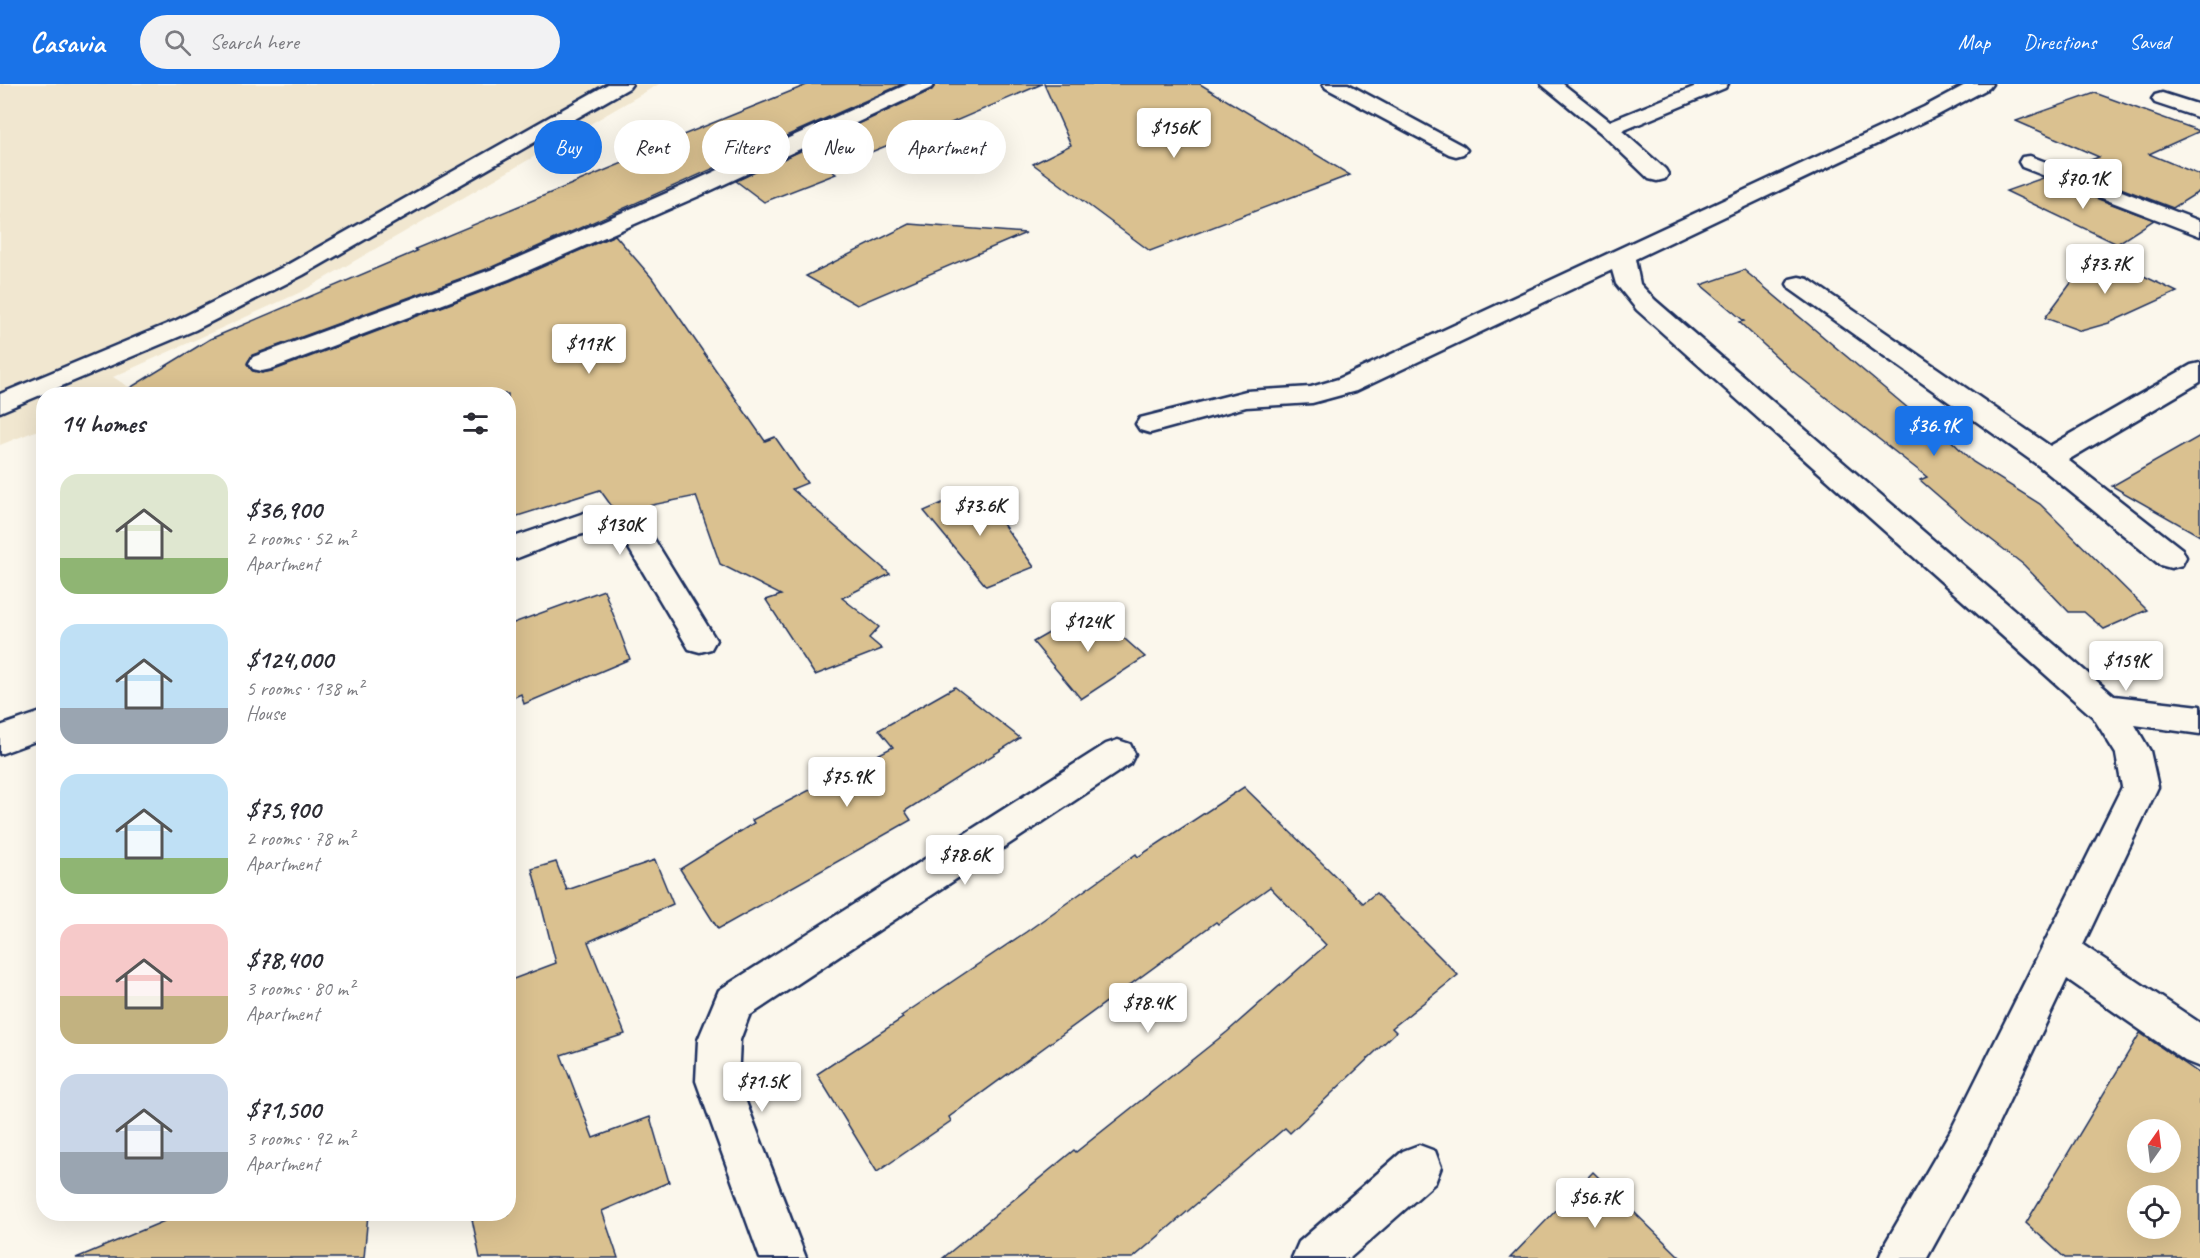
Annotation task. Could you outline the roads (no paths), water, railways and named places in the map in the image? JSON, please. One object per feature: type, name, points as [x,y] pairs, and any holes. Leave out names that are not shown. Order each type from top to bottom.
[{"type":"street","points":[[40,387],[186,325],[295,270],[622,84]]},
{"type":"street","points":[[262,363],[501,274],[693,190],[924,84]]},
{"type":"street","points":[[1333,84],[1456,150]]},
{"type":"street","points":[[1551,84],[1608,129],[1658,174]]},
{"type":"street","points":[[1608,129],[1718,84]]},
{"type":"street","points":[[1150,424],[1246,399],[1312,395],[1347,386],[1931,111],[1982,84]]},
{"type":"street","points":[[2162,99],[2200,112]]},
{"type":"street","points":[[2030,162],[2200,229]]},
{"type":"street","points":[[1623,256],[1622,273],[1628,286],[1667,326],[2105,708],[2133,751],[2140,787],[1966,1145],[1902,1258]]},
{"type":"street","points":[[1799,284],[2049,459],[2171,557]]},
{"type":"street","points":[[2049,459],[2200,371]]},
{"type":"street","points":[[0,404],[36,389]]},
{"type":"street","points":[[516,548],[587,522],[614,520],[632,528],[700,640]]},
{"type":"street","points":[[2105,708],[2200,720]]},
{"type":"street","points":[[0,740],[36,727]]},
{"type":"street","points":[[783,1258],[717,1081],[719,1040],[733,1003],[1118,754]]},
{"type":"street","points":[[2060,952],[2200,1047]]},
{"type":"street","points":[[1315,1258],[1419,1167]]}]
